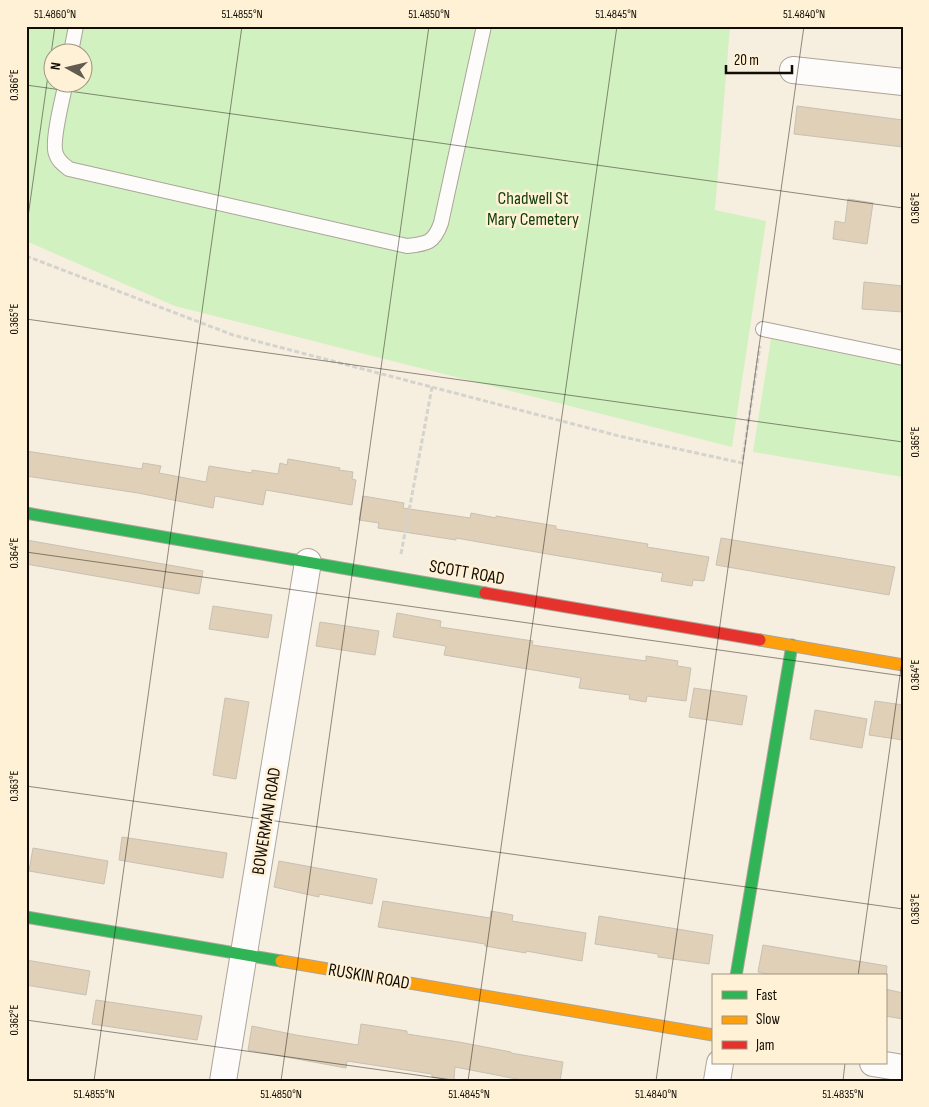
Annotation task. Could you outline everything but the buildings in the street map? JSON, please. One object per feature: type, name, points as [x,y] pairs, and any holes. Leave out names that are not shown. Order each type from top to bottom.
[{"type":"street","points":[[793,70],[903,82]]},
{"type":"street","name":"SCOTT ROAD","points":[[26,513],[903,664]]},
{"type":"street","name":"BOWERMAN ROAD","points":[[222,1081],[308,562]]},
{"type":"street","points":[[736,974],[792,645]]},
{"type":"street","name":"RUSKIN ROAD","points":[[26,916],[712,1036]]},
{"type":"street","points":[[717,1081],[720,1064]]},
{"type":"street","points":[[879,1064],[903,1068]]},
{"type":"lane","points":[[73,42],[76,26]]},
{"type":"lane","points":[[64,92],[55,153],[60,162],[69,169],[407,246],[416,245],[427,243],[436,237],[441,223],[484,26]]},
{"type":"lane","points":[[763,330],[903,358]]},
{"type":"path","points":[[26,256],[232,335],[619,436],[742,463],[763,330]]},
{"type":"path","points":[[397,577],[432,387]]},
{"type":"green space","name":"Chadwell St Mary Cemetery","points":[[26,26],[730,26],[715,210],[766,221],[732,447],[175,306],[26,241]]},
{"type":"green space","points":[[771,339],[903,366],[903,477],[753,452]]},
{"type":"traffic: fast","points":[[26,513],[485,593]]},
{"type":"traffic: fast","points":[[736,974],[792,645]]},
{"type":"traffic: fast","points":[[26,917],[281,961]]},
{"type":"traffic: slow","points":[[760,640],[903,665]]},
{"type":"traffic: slow","points":[[281,961],[712,1035]]},
{"type":"traffic: jam","points":[[485,593],[760,640]]}]
